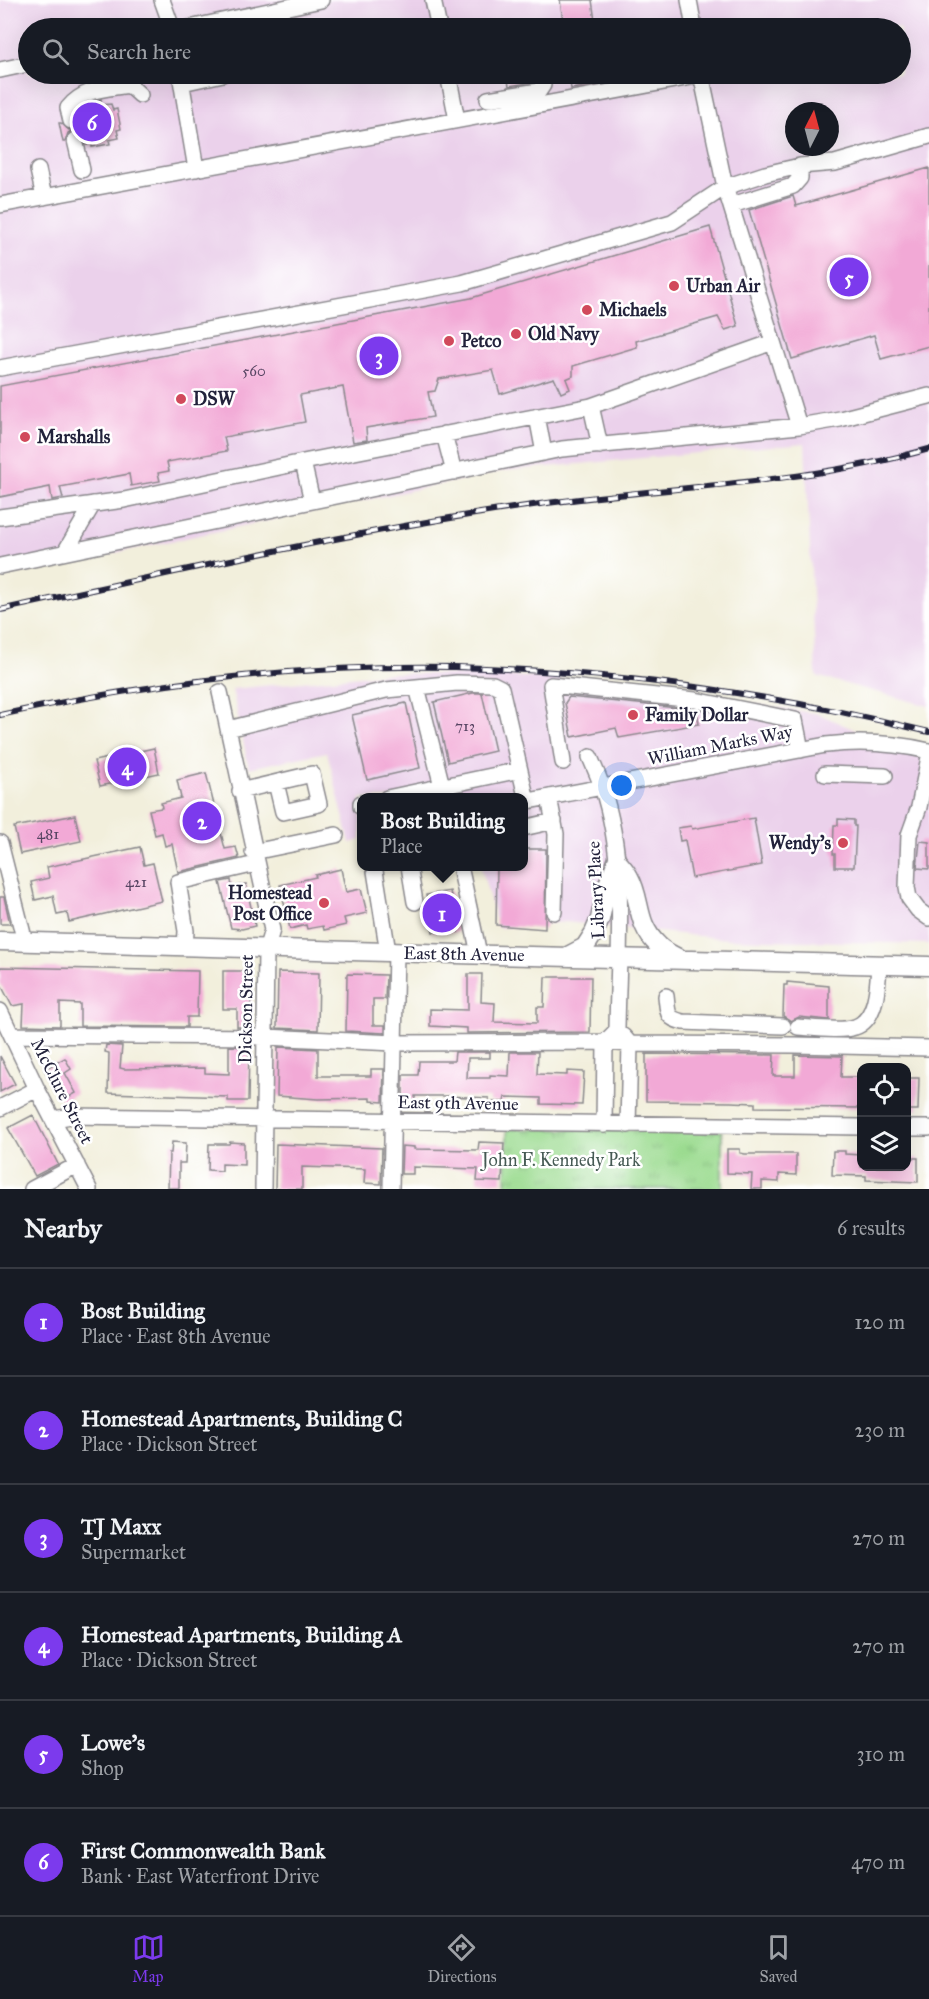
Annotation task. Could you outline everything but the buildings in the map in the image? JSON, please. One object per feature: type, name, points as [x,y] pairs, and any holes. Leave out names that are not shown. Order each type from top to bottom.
[{"type":"main road","points":[[568,956],[585,947],[594,933],[617,861]]},
{"type":"main road","points":[[617,861],[628,876],[645,930],[659,946],[678,958]]},
{"type":"main road","name":"East 8th Avenue","points":[[0,941],[266,950],[618,956],[929,966]]},
{"type":"street","points":[[162,0],[168,18]]},
{"type":"street","points":[[236,18],[321,0]]},
{"type":"street","points":[[433,0],[435,18]]},
{"type":"street","points":[[689,0],[692,18]]},
{"type":"street","points":[[0,70],[18,66]]},
{"type":"street","points":[[182,84],[196,169]]},
{"type":"street","points":[[450,84],[457,120]]},
{"type":"street","points":[[488,99],[539,91],[543,84]]},
{"type":"street","points":[[0,205],[649,84]]},
{"type":"street","points":[[704,84],[725,188],[799,426]]},
{"type":"street","points":[[71,121],[68,108],[76,98],[93,91],[129,85],[140,95]]},
{"type":"street","points":[[0,368],[462,283],[672,222],[725,188],[765,174],[800,166],[835,163],[929,136]]},
{"type":"street","points":[[75,140],[82,170]]},
{"type":"street","points":[[732,205],[793,186],[800,178],[800,166]]},
{"type":"street","points":[[38,170],[44,197]]},
{"type":"street","points":[[0,517],[124,500],[303,462],[591,406],[773,342]]},
{"type":"street","points":[[0,566],[544,453],[799,426],[840,419],[929,396]]},
{"type":"street","points":[[591,406],[600,446]]},
{"type":"street","points":[[537,416],[544,453]]},
{"type":"street","points":[[444,434],[454,472]]},
{"type":"street","points":[[303,462],[312,501]]},
{"type":"street","points":[[65,552],[93,504]]},
{"type":"street","points":[[228,729],[386,690],[457,683],[493,684],[501,688],[524,793]]},
{"type":"street","points":[[563,762],[551,685],[695,700],[795,720],[801,750]]},
{"type":"street","points":[[417,687],[444,791]]},
{"type":"street","name":"Dickson Street","points":[[220,692],[272,930],[266,950],[263,1189]]},
{"type":"street","name":"William Marks Way","points":[[528,801],[602,786],[854,742],[896,744],[929,751]]},
{"type":"street","name":"Library Place","points":[[590,757],[602,786],[614,832],[617,861],[617,1030]]},
{"type":"street","points":[[929,757],[919,807],[909,835],[907,887],[909,898],[918,910],[929,918]]},
{"type":"street","points":[[428,793],[444,791],[520,770]]},
{"type":"street","points":[[825,774],[885,776]]},
{"type":"street","points":[[240,791],[276,783]]},
{"type":"street","points":[[549,797],[556,834],[554,912]]},
{"type":"street","points":[[528,827],[554,821]]},
{"type":"street","points":[[185,947],[186,931],[178,882],[336,834]]},
{"type":"street","points":[[0,843],[25,942]]},
{"type":"street","points":[[375,871],[392,952],[394,1043],[391,1189]]},
{"type":"street","points":[[410,871],[415,902]]},
{"type":"street","points":[[461,871],[479,954]]},
{"type":"street","points":[[666,996],[668,1015],[673,1020],[683,1022],[854,1028],[864,1023],[875,1003],[879,964]]},
{"type":"street","name":"McClure Street","points":[[1,1017],[89,1189]]},
{"type":"street","points":[[604,1125],[605,1042],[617,1030],[630,1044],[628,1125]]},
{"type":"street","points":[[12,1035],[265,1038],[394,1043],[605,1042],[929,1048]]},
{"type":"street","points":[[0,1108],[37,1089]]},
{"type":"street","name":"East 9th Avenue","points":[[54,1119],[71,1116],[857,1127]]},
{"type":"street","points":[[911,1128],[929,1128]]},
{"type":"street","points":[[32,1189],[77,1165]]},
{"type":"shaded area","points":[[0,0],[929,0],[929,706],[816,676],[805,443],[503,471],[0,577]]},
{"type":"shaded area","points":[[392,673],[530,677],[670,691],[819,714],[907,753],[929,759],[929,944],[728,939],[566,922],[498,928],[482,871],[528,871],[528,793],[357,793],[357,841],[350,843],[327,752],[249,768],[232,689]]},
{"type":"green space","name":"John F. Kennedy Park","points":[[507,1129],[722,1131],[722,1189],[506,1189]]},
{"type":"railway","points":[[0,610],[269,552],[472,514],[589,498],[784,477],[881,461],[929,449]]},
{"type":"railway","points":[[0,715],[112,694],[226,678],[340,669],[454,667],[513,669],[633,679],[693,687],[812,706],[929,732]]},
{"type":"place","name":"First Commonwealth Bank","points":[[92,122]]},
{"type":"place","name":"Lowe's","points":[[849,277]]},
{"type":"place","name":"Urban Air","points":[[674,286]]},
{"type":"place","name":"Michaels","points":[[587,310]]},
{"type":"place","name":"Old Navy","points":[[516,334]]},
{"type":"place","name":"Petco","points":[[449,341]]},
{"type":"place","name":"TJ Maxx","points":[[379,356]]},
{"type":"place","name":"DSW","points":[[181,399]]},
{"type":"place","name":"Marshalls","points":[[25,437]]},
{"type":"place","name":"Family Dollar","points":[[633,715]]},
{"type":"place","name":"Homestead Apartments, Building A","points":[[127,767]]},
{"type":"place","name":"Homestead Apartments, Building C","points":[[202,821]]},
{"type":"place","name":"Wendy's","points":[[843,843]]},
{"type":"place","name":"Homestead Post Office","points":[[324,903]]},
{"type":"place","name":"Bost Building","points":[[442,913]]}]
